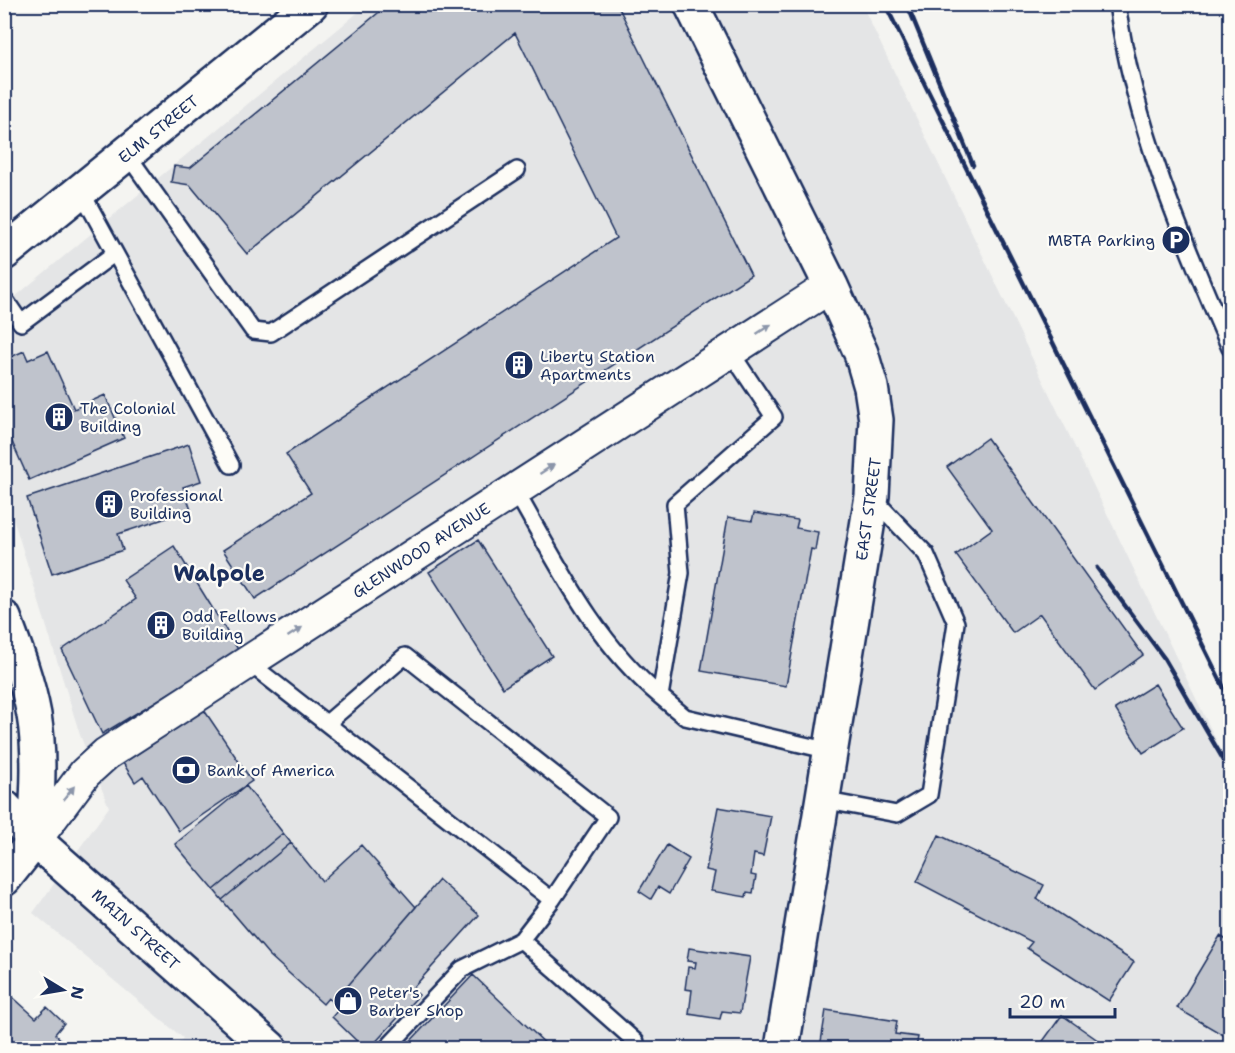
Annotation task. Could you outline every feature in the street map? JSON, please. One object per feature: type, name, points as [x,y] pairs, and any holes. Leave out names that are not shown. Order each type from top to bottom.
[{"type":"main road","name":"ELM STREET","points":[[4,253],[311,4]]},
{"type":"main road","name":"EAST STREET","points":[[691,4],[831,286],[861,353],[871,387],[876,420],[872,496],[782,1048]]},
{"type":"main road","points":[[4,618],[26,680],[34,715],[38,754],[35,840],[4,879]]},
{"type":"main road","name":"MAIN STREET","points":[[4,807],[35,840],[270,1048]]},
{"type":"street","name":"GLENWOOD AVENUE","points":[[35,840],[85,773],[106,754],[831,286]]},
{"type":"lane","points":[[1117,4],[1128,69],[1161,179],[1230,348]]},
{"type":"lane","points":[[127,154],[253,331],[262,334],[272,333],[517,170]]},
{"type":"lane","points":[[81,191],[231,465]]},
{"type":"lane","points":[[4,298],[21,322],[115,253]]},
{"type":"lane","points":[[660,696],[681,573],[675,504],[774,417],[730,351]]},
{"type":"lane","points":[[515,490],[595,627],[640,680],[685,717],[831,751]]},
{"type":"lane","points":[[822,800],[897,814],[929,795],[956,623],[926,554],[872,496]]},
{"type":"lane","points":[[327,723],[405,656],[608,817],[552,900],[521,940],[462,969],[387,1048]]},
{"type":"lane","points":[[248,662],[552,900]]},
{"type":"lane","points":[[521,940],[636,1041]]},
{"type":"shaded area","points":[[367,5],[862,5],[1230,769],[1230,1048],[175,1048],[183,1038],[33,913],[109,807],[80,735],[5,492],[4,306]]},
{"type":"building","name":"Liberty Station Apartments","points":[[389,4],[617,4],[751,275],[255,599],[223,550],[311,493],[286,454],[616,238],[515,33],[247,254],[190,185],[171,182],[174,166],[190,168]]},
{"type":"building","name":"The Colonial Building","points":[[24,351],[28,360],[48,351],[74,409],[105,395],[124,438],[29,480],[4,424],[4,360]]},
{"type":"building","points":[[987,438],[1143,655],[1095,690],[1040,614],[1013,633],[956,555],[992,529],[947,467]]},
{"type":"building","name":"Professional Building","points":[[189,444],[201,481],[183,487],[191,510],[118,534],[123,550],[52,574],[27,498]]},
{"type":"building","points":[[754,513],[798,520],[796,528],[818,532],[815,550],[811,549],[786,686],[701,671],[728,517],[752,521]]},
{"type":"building","points":[[478,540],[552,656],[503,688],[429,572]]},
{"type":"building","name":"Odd Fellows Building","points":[[174,546],[239,651],[102,734],[62,650],[136,599],[123,580]]},
{"type":"building","points":[[1155,684],[1183,728],[1143,753],[1115,709]]},
{"type":"building","name":"Bank of America","points":[[204,710],[252,781],[179,831],[143,776],[135,782],[123,763]]},
{"type":"building","points":[[246,786],[283,833],[214,890],[175,844]]},
{"type":"building","points":[[718,807],[771,816],[763,856],[754,854],[751,875],[756,876],[753,893],[747,892],[746,897],[711,891],[715,872],[706,870]]},
{"type":"building","points":[[283,833],[291,843],[222,900],[214,890]]},
{"type":"building","points":[[939,835],[1044,885],[1037,899],[1134,962],[1109,1001],[1027,948],[1032,942],[917,882]]},
{"type":"building","points":[[291,843],[322,881],[361,845],[416,907],[333,1003],[328,998],[323,1004],[269,955],[222,900]]},
{"type":"building","points":[[667,845],[689,859],[669,894],[658,887],[651,899],[639,891]]},
{"type":"building","points":[[439,880],[479,915],[412,989],[419,995],[370,1048],[364,1048],[332,1017],[339,1009],[333,1003]]},
{"type":"building","points":[[1220,936],[1230,942],[1230,1039],[1177,1008]]},
{"type":"building","points":[[689,948],[750,957],[740,1013],[722,1011],[720,1019],[689,1014],[692,990],[685,989],[688,967],[695,968],[696,962],[687,961]]},
{"type":"building","points":[[473,975],[550,1048],[404,1048]]},
{"type":"building","points":[[6,991],[36,1018],[47,1007],[64,1023],[55,1034],[70,1048],[4,1048]]},
{"type":"building","points":[[826,1010],[897,1021],[895,1034],[918,1037],[916,1048],[820,1048]]},
{"type":"building","points":[[1062,1015],[1109,1048],[1038,1048]]},
{"type":"railway","points":[[885,4],[1230,700]]},
{"type":"railway","points":[[907,4],[973,165]]},
{"type":"railway","points":[[1097,568],[1164,658],[1230,771]]},
{"type":"place","name":"MBTA Parking","points":[[1176,240]]},
{"type":"place","name":"Liberty Station Apartments","points":[[519,365]]},
{"type":"place","name":"The Colonial Building","points":[[59,417]]},
{"type":"place","name":"Professional Building","points":[[109,504]]},
{"type":"place","name":"Odd Fellows Building","points":[[161,625]]},
{"type":"place","name":"Bank of America","points":[[186,770]]},
{"type":"place","name":"Peter's Barber Shop","points":[[348,1001]]},
{"type":"district","name":"Walpole","points":[[219,573]]}]
